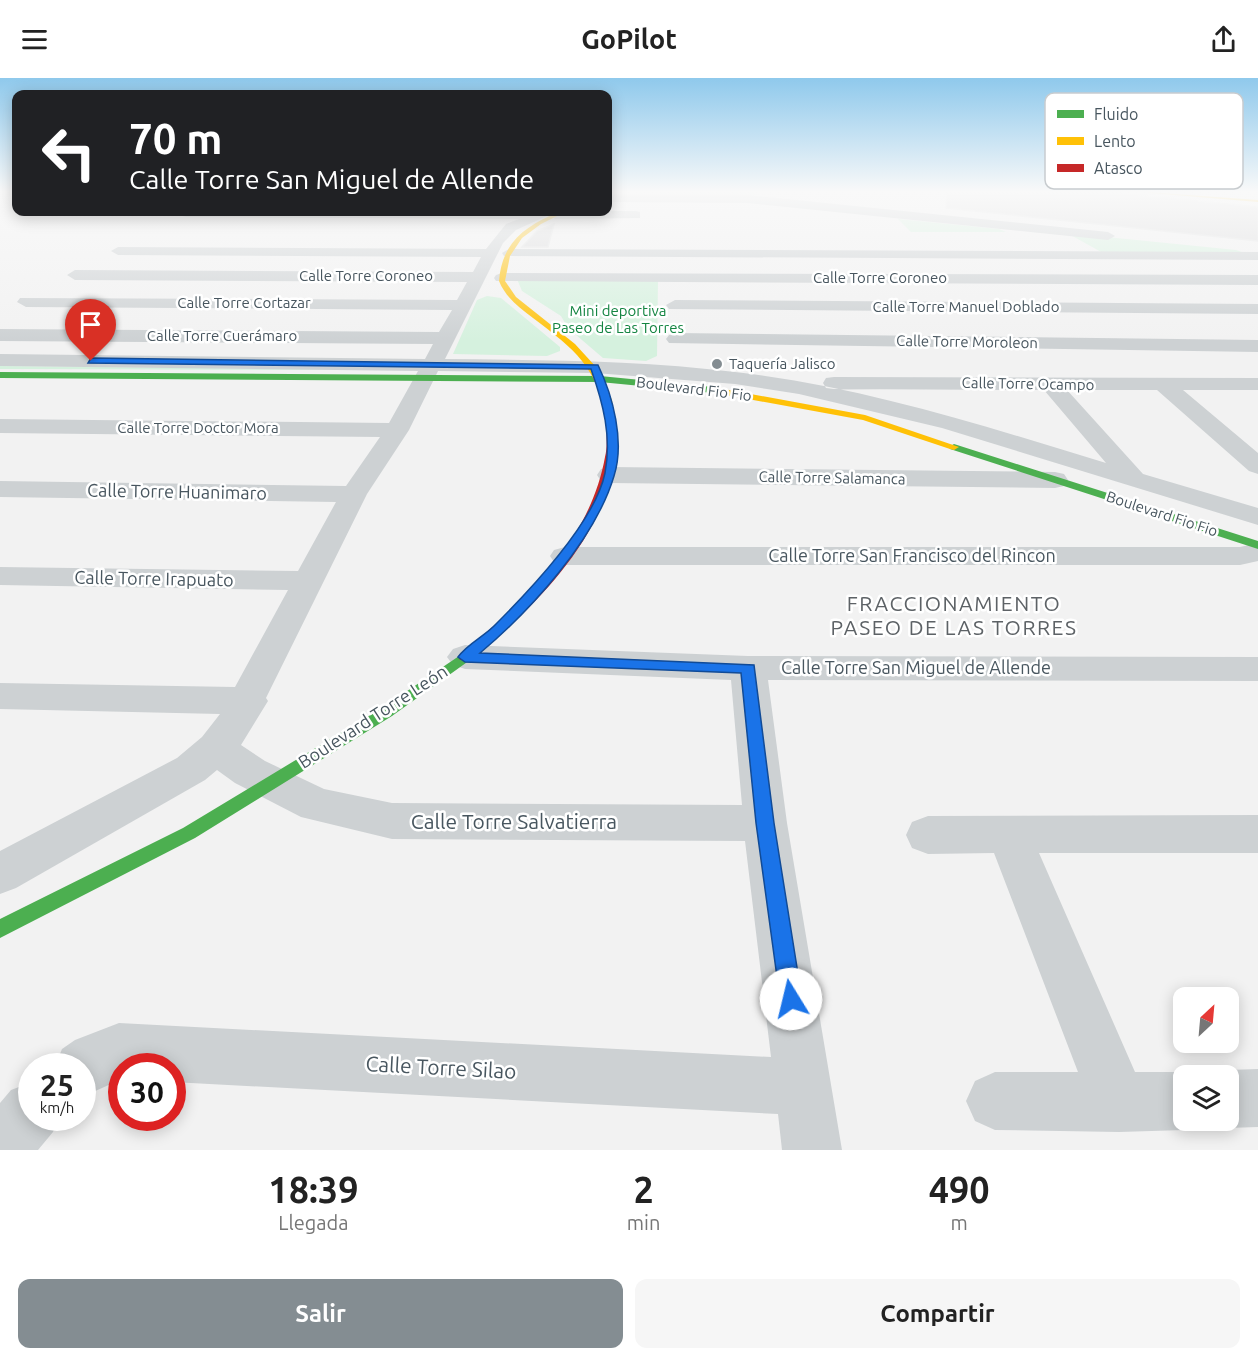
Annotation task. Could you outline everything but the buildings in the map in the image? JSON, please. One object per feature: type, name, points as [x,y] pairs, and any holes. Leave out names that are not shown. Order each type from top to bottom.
[{"type":"street","points":[[9,311],[135,242]]},
{"type":"street","points":[[444,242],[511,249],[539,242]]},
{"type":"street","points":[[1066,242],[1225,346]]},
{"type":"street","points":[[1167,242],[1258,251]]},
{"type":"street","points":[[3,871],[192,769],[230,732],[249,701],[307,581],[354,494],[397,430],[433,360],[511,249]]},
{"type":"street","points":[[511,249],[572,344],[597,373]]},
{"type":"street","points":[[118,251],[511,249],[1258,256]]},
{"type":"street","name":"Calle Torre Coroneo","points":[[66,280],[511,249],[671,278],[1258,280]]},
{"type":"street","name":"Calle Torre Cortazar","points":[[26,302],[511,249]]},
{"type":"street","points":[[671,278],[675,305],[674,372]]},
{"type":"street","name":"Calle Torre Manuel Doblado","points":[[675,305],[1258,309]]},
{"type":"street","name":"Calle Torre Cuerámaro","points":[[0,334],[433,360]]},
{"type":"street","name":"Calle Torre Moroleon","points":[[676,339],[1225,346],[1254,354]]},
{"type":"street","name":"Boulevard Fio Fio","points":[[0,360],[433,360],[597,373],[725,391],[865,418],[1213,531]]},
{"type":"street","name":"Boulevard Fio Fio","points":[[0,375],[433,360]]},
{"type":"street","name":"Boulevard Fio Fio","points":[[597,373],[674,372],[799,388],[949,423],[1258,517]]},
{"type":"street","name":"Boulevard Torre León","points":[[0,929],[190,833],[269,782],[336,744],[465,657],[500,629],[565,556],[589,521],[610,475],[611,426],[597,373]]},
{"type":"street","name":"Calle Torre Ocampo","points":[[799,388],[873,382],[1165,386],[1258,384]]},
{"type":"street","points":[[1050,384],[1133,478]]},
{"type":"street","points":[[1165,386],[1258,466]]},
{"type":"street","name":"Calle Torre Doctor Mora","points":[[0,426],[397,430]]},
{"type":"street","name":"Calle Torre Salamanca","points":[[610,475],[1055,480]]},
{"type":"street","name":"Calle Torre Huanimaro","points":[[0,489],[354,494]]},
{"type":"street","points":[[1213,531],[1254,557]]},
{"type":"street","name":"Calle Torre San Francisco del Rincon","points":[[565,556],[1254,557]]},
{"type":"street","name":"Calle Torre Irapuato","points":[[0,576],[307,581]]},
{"type":"street","name":"Calle Torre San Miguel de Allende","points":[[465,657],[748,668],[1258,669]]},
{"type":"street","points":[[748,668],[765,823],[812,1150]]},
{"type":"street","points":[[0,696],[249,701]]},
{"type":"street","name":"Calle Torre Salvatierra","points":[[216,748],[269,782],[316,805],[392,821],[765,823]]},
{"type":"street","points":[[928,834],[1258,834]]},
{"type":"street","points":[[1009,835],[1119,1103]]},
{"type":"street","name":"Calle Torre Silao","points":[[96,1060],[119,1051],[804,1088]]},
{"type":"street","points":[[1239,1099],[1258,1098]]},
{"type":"street","points":[[995,1101],[1173,1101]]},
{"type":"street","points":[[0,1149],[18,1128]]},
{"type":"green space","points":[[1083,242],[1157,242],[1242,252],[1103,253]]},
{"type":"green space","name":"Mini deportiva Paseo de Las Torres","points":[[517,279],[658,280],[657,356],[646,361],[603,358],[568,328],[561,316],[522,291]]},
{"type":"green space","points":[[487,296],[501,298],[560,347],[560,351],[547,356],[453,354],[477,300]]},
{"type":"green space","points":[[0,366],[395,370],[0,369]]},
{"type":"traffic: fast","points":[[0,375],[600,379],[713,390]]},
{"type":"traffic: fast","points":[[954,447],[1258,545]]},
{"type":"traffic: fast","points":[[0,929],[189,833],[387,712],[465,657]]},
{"type":"traffic: slow","points":[[516,242],[507,256],[502,281],[513,298],[584,357],[601,383],[611,420]]},
{"type":"traffic: slow","points":[[713,390],[865,418],[954,447]]},
{"type":"traffic: jam","points":[[465,657],[518,612],[544,584],[568,554],[588,522],[603,489],[611,455],[611,420]]},
{"type":"place","name":"Taquería Jalisco","points":[[717,364]]},
{"type":"district","name":"FRACCIONAMIENTO PASEO DE LAS TORRES","points":[[954,616]]},
{"type":"route","points":[[91,361],[432,363],[595,367],[606,399],[611,426],[610,475],[589,521],[565,556],[500,629],[465,657],[748,668],[765,823],[791,999]]}]
